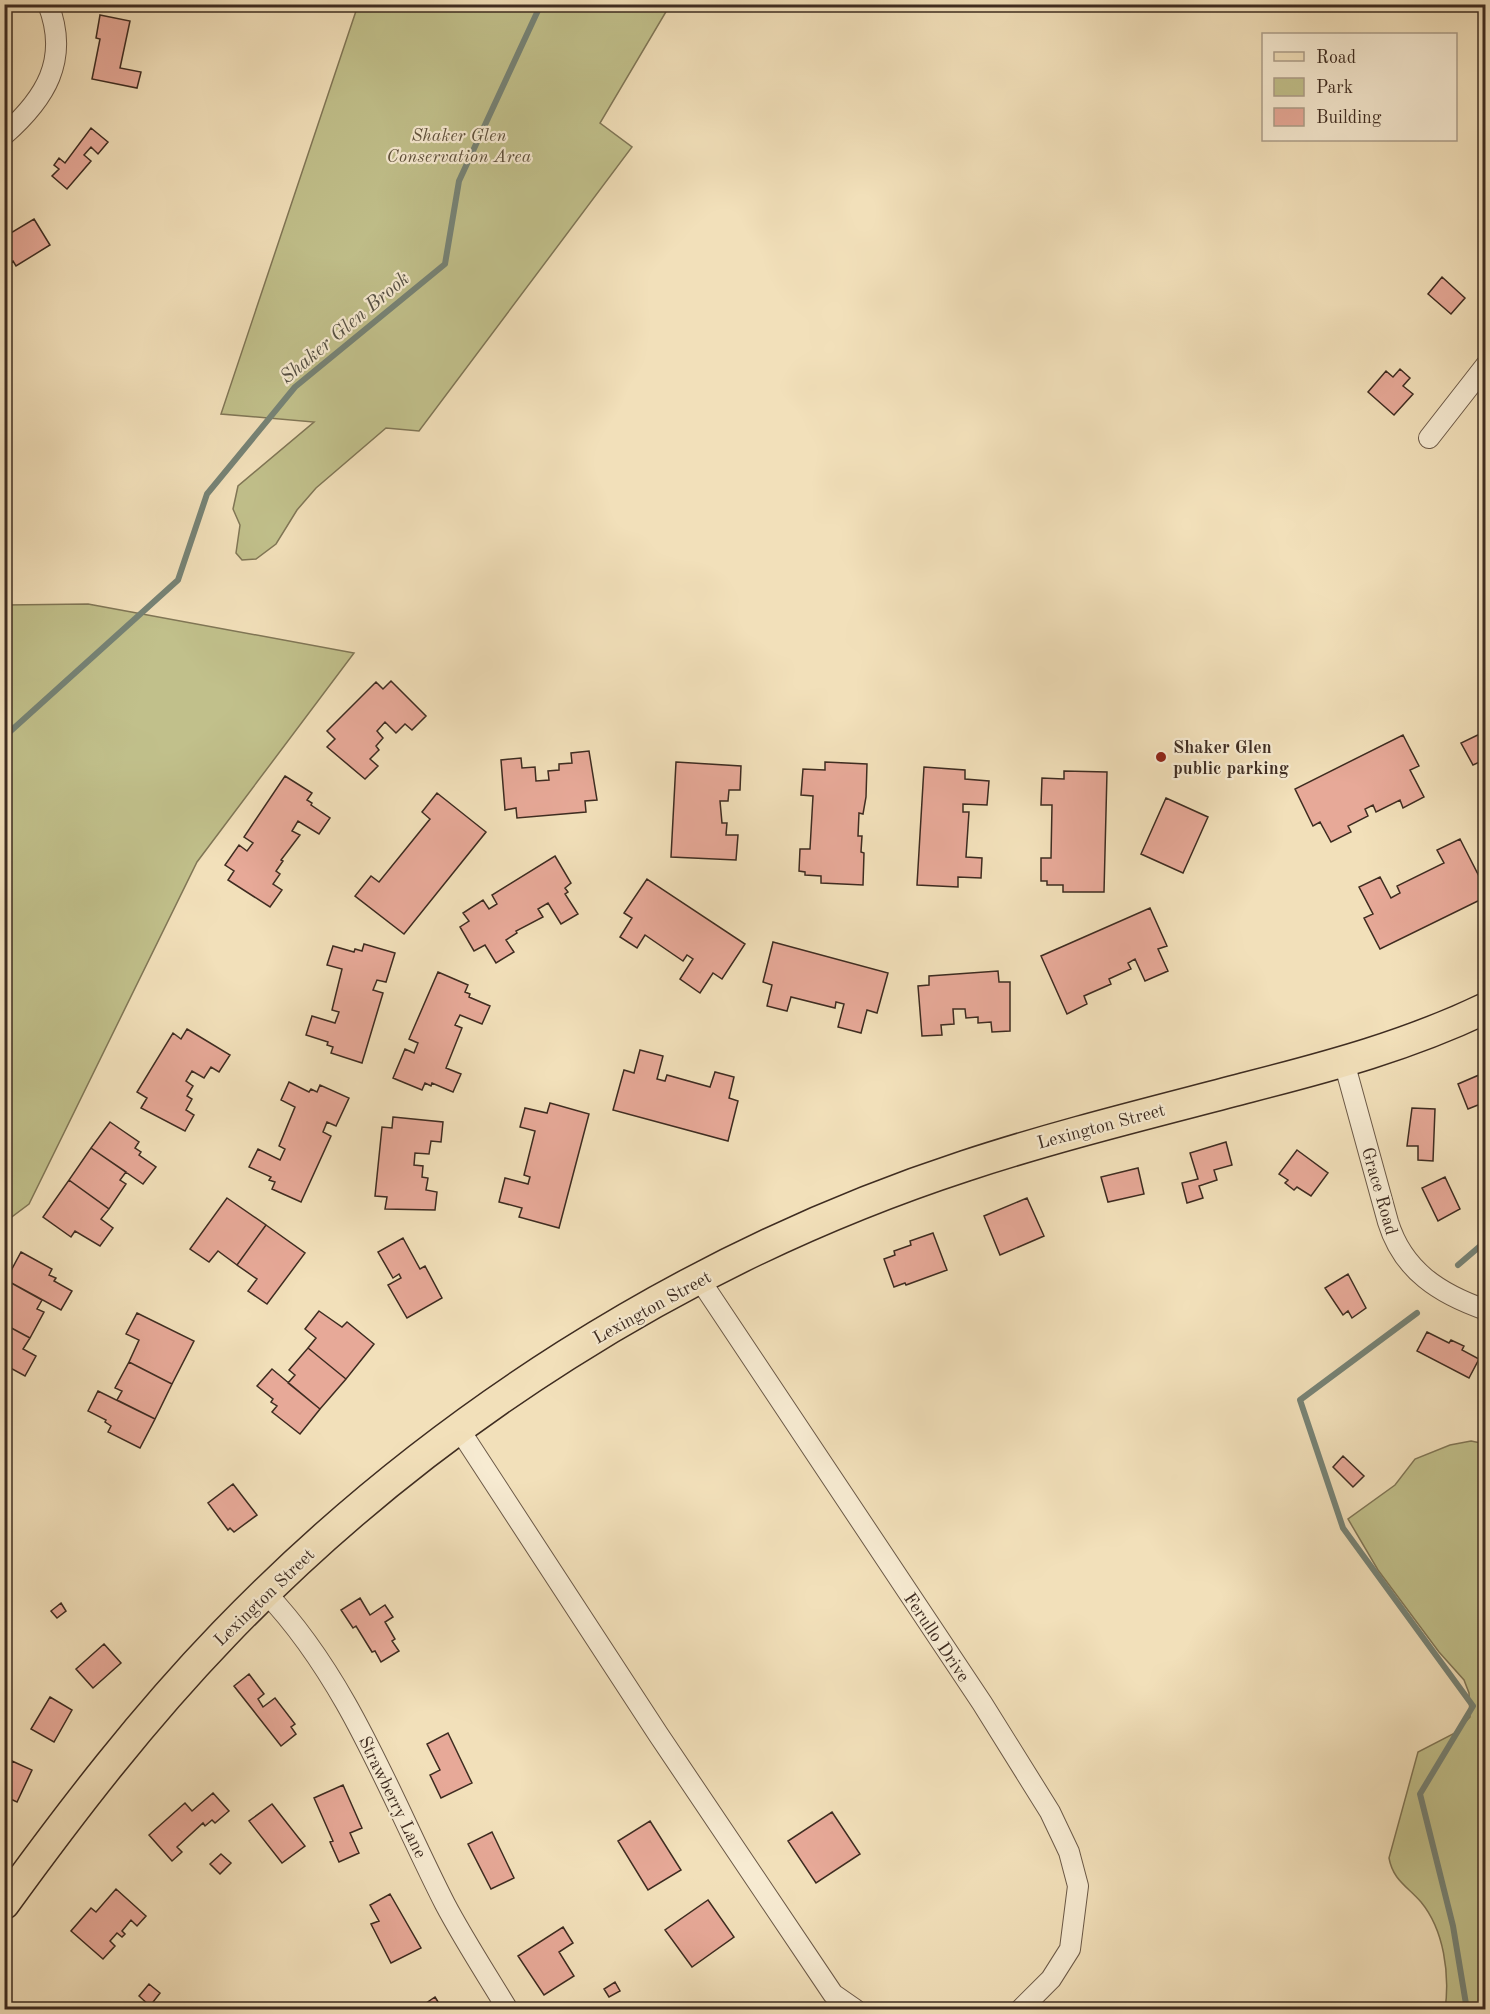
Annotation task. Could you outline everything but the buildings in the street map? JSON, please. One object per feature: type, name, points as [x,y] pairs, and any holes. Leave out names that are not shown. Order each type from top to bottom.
[{"type":"main road","name":"Lexington Street","points":[[4,1904],[116,1755],[225,1633],[350,1516],[459,1429],[555,1363],[700,1280],[836,1215],[966,1166],[1112,1122],[1344,1062],[1423,1036],[1485,1008]]},
{"type":"street","points":[[4,135],[35,106],[51,77],[56,38],[48,4]]},
{"type":"street","points":[[1429,438],[1485,365]]},
{"type":"street","name":"Grace Road","points":[[1344,1062],[1388,1222],[1397,1246],[1417,1273],[1434,1287],[1485,1310]]},
{"type":"street","name":"Ferullo Drive","points":[[700,1280],[982,1703],[1050,1812],[1069,1852],[1078,1886],[1070,1949],[1051,1979],[1020,2010]]},
{"type":"street","points":[[459,1429],[651,1724],[833,1994],[856,2010]]},
{"type":"street","name":"Strawberry Lane","points":[[266,1593],[298,1628],[355,1720],[445,1904],[508,2010]]},
{"type":"green space","name":"Shaker Glen Conservation Area","points":[[358,5],[670,5],[600,123],[632,147],[419,431],[386,428],[316,488],[297,510],[276,544],[256,559],[242,560],[236,553],[240,525],[233,509],[238,486],[314,422],[221,414]]},
{"type":"green space","points":[[88,604],[354,653],[197,862],[29,1204],[5,1222],[5,605]]},
{"type":"green space","points":[[1471,1441],[1486,1444],[1486,2009],[1445,2010],[1446,1967],[1440,1939],[1429,1913],[1397,1877],[1389,1858],[1418,1752],[1455,1733],[1470,1717],[1469,1693],[1464,1680],[1439,1652],[1378,1570],[1348,1519],[1395,1485],[1415,1459],[1450,1445]]},
{"type":"waterway","name":"Shaker Glen Brook","points":[[4,737],[178,580],[207,494],[295,387],[445,264],[459,181],[541,4]]},
{"type":"waterway","points":[[1458,1265],[1486,1241]]},
{"type":"waterway","points":[[1417,1313],[1300,1400],[1343,1528],[1473,1706],[1420,1794],[1453,1926],[1467,2010]]},
{"type":"place","name":"Shaker Glen public parking","points":[[1161,757]]}]
